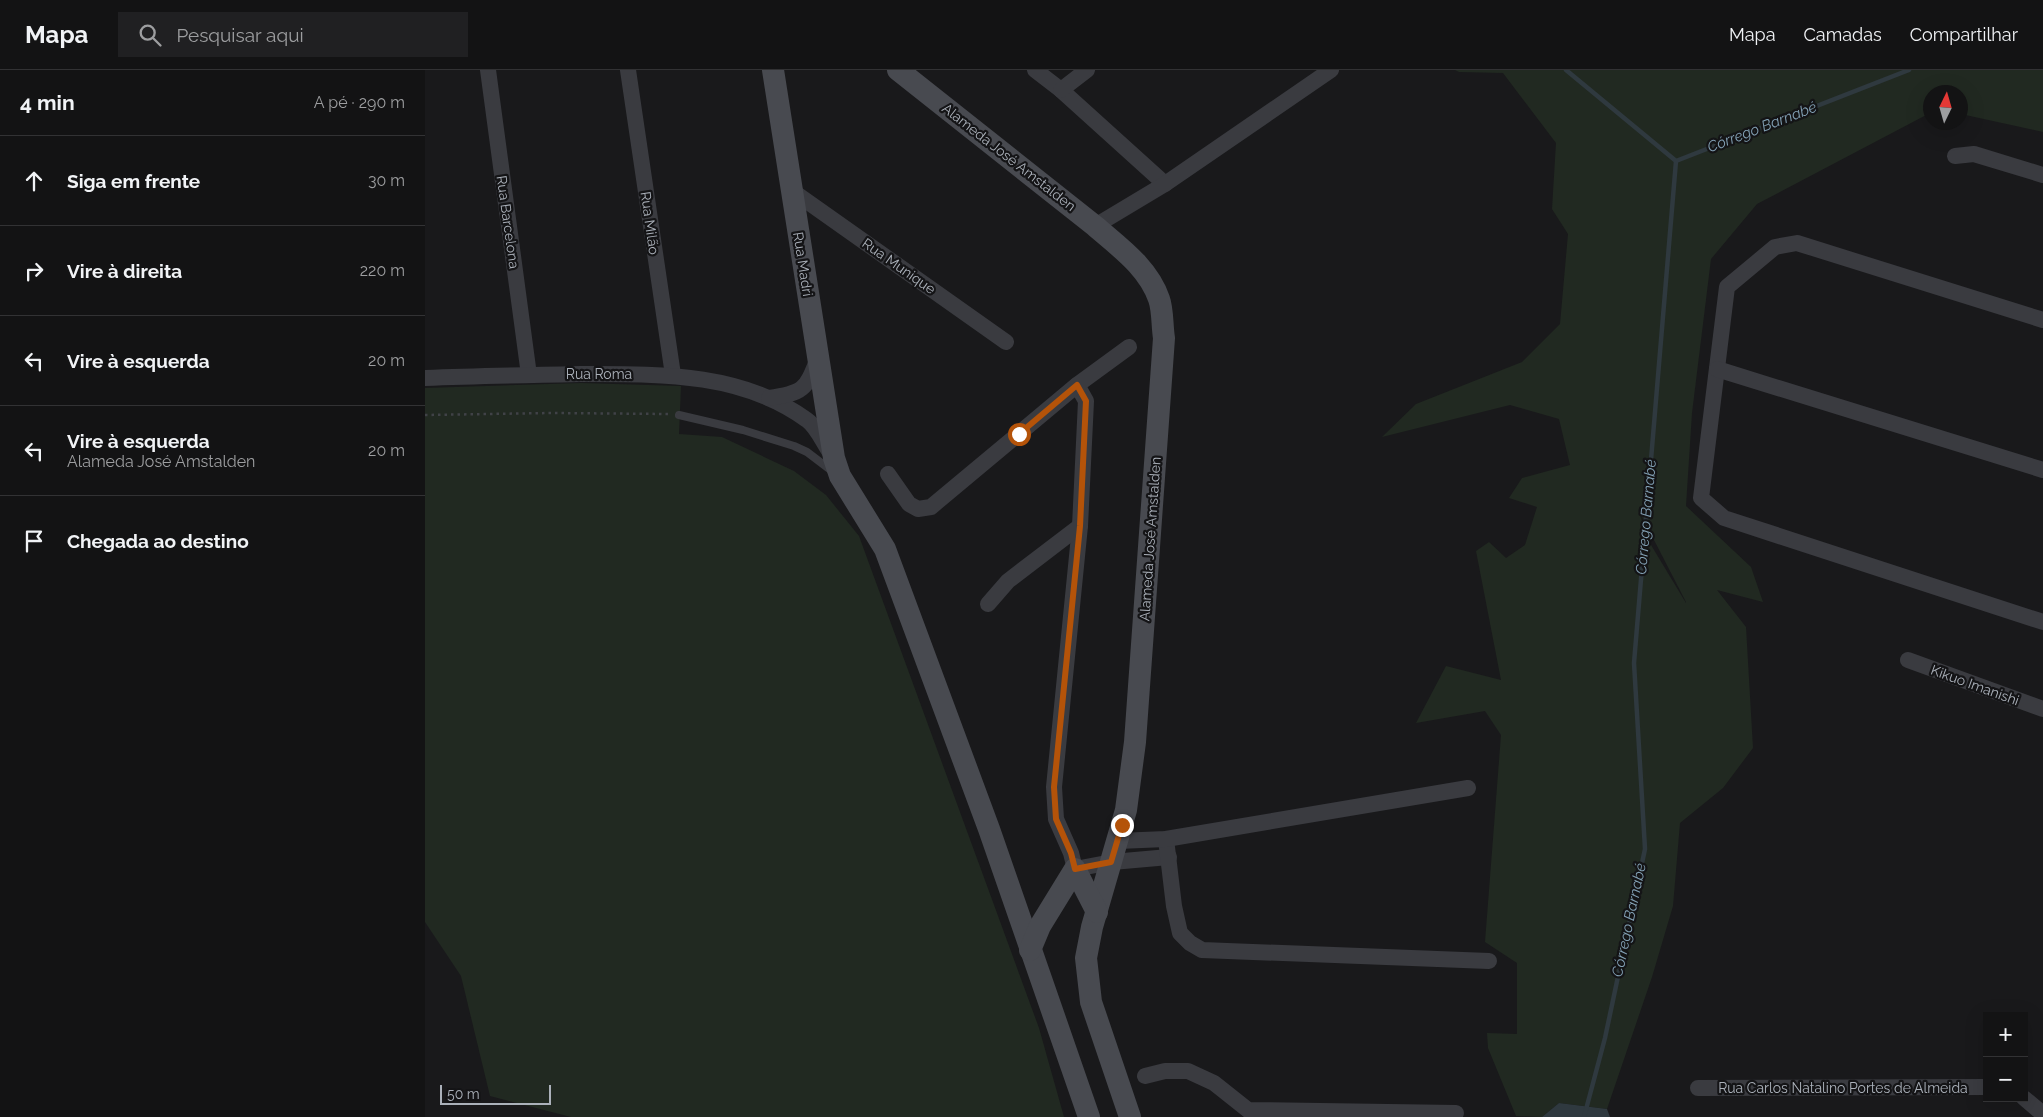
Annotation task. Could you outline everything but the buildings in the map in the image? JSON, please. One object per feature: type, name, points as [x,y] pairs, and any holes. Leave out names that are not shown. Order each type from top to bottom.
[{"type":"street","name":"Rua Barcelona","points":[[488,70],[529,375]]},
{"type":"street","name":"Rua Milão","points":[[628,70],[673,375]]},
{"type":"street","name":"Rua Madri","points":[[773,70],[837,467]]},
{"type":"street","name":"Alameda José Amstalden","points":[[898,70],[1095,226],[1148,275],[1160,300],[1164,338],[1135,742],[1125,810],[1118,841],[1097,912],[1086,958],[1091,1002],[1130,1117]]},
{"type":"street","points":[[1035,70],[1061,90],[1165,184]]},
{"type":"street","points":[[1061,90],[1087,70]]},
{"type":"street","points":[[1095,226],[1165,184],[1331,70]]},
{"type":"street","points":[[1955,156],[1974,154],[2043,175]]},
{"type":"street","name":"Rua Munique","points":[[791,190],[1006,342]]},
{"type":"street","points":[[2043,320],[1797,243],[1775,247],[1727,287],[1701,498],[1723,518],[2043,622]]},
{"type":"street","points":[[888,474],[909,504],[918,509],[931,506],[1077,385],[1129,347]]},
{"type":"street","name":"Rua Roma","points":[[769,398],[788,396],[803,389],[818,358]]},
{"type":"street","points":[[1717,369],[2043,470]]},
{"type":"street","name":"Rua Roma","points":[[425,378],[529,375],[673,375],[722,383],[769,398],[809,421],[837,467]]},
{"type":"street","points":[[1077,385],[1086,401],[1080,526],[1054,787],[1056,819],[1071,853],[1075,869],[1097,912]]},
{"type":"street","points":[[837,467],[885,549],[989,829],[1089,1117]]},
{"type":"street","points":[[988,604],[1008,581],[1080,526]]},
{"type":"street","name":"Kikuo Imanishi","points":[[1908,660],[2043,709]]},
{"type":"street","points":[[1118,841],[1166,839],[1468,788]]},
{"type":"street","points":[[1166,839],[1174,906],[1180,934],[1202,950],[1489,961]]},
{"type":"street","points":[[1030,950],[1040,926],[1075,869],[1111,862],[1169,857]]},
{"type":"street","points":[[1145,1076],[1165,1071],[1188,1071],[1214,1082],[1248,1114],[1457,1113]]},
{"type":"street","name":"Rua Carlos Natalino Portes de Almeida","points":[[1698,1088],[1983,1088]]},
{"type":"street","points":[[2028,1101],[2043,1114]]},
{"type":"lane","points":[[679,415],[743,430],[794,446],[837,467]]},
{"type":"path","points":[[425,415],[550,413],[679,415]]},
{"type":"shaded area","points":[[1455,70],[2043,70],[2043,132],[1968,116],[1968,85],[1923,85],[1923,117],[1757,204],[1711,259],[1692,413],[1686,506],[1751,567],[1763,602],[1717,590],[1746,627],[1753,748],[1723,788],[1680,823],[1673,906],[1652,977],[1607,1109],[1559,1103],[1542,1117],[1516,1116],[1488,1048],[1487,1033],[1517,1034],[1517,963],[1485,942],[1501,735],[1485,711],[1416,723],[1446,666],[1501,680],[1476,551],[1489,542],[1506,558],[1525,545],[1537,507],[1509,498],[1522,478],[1570,465],[1559,419],[1510,405],[1382,437],[1416,404],[1522,362],[1560,324],[1568,234],[1552,209],[1556,143],[1503,73],[1459,72]],"holes":[[[1638,509],[1686,602],[1648,540]]]},
{"type":"shaded area","points":[[581,383],[681,386],[679,434],[722,437],[794,471],[826,495],[859,536],[1039,1028],[1064,1117],[571,1117],[490,1096],[461,976],[425,922],[425,388]]},
{"type":"shaded area","points":[[1559,1103],[1607,1109],[1610,1117],[1542,1117]]},
{"type":"waterway","points":[[1566,70],[1676,161]]},
{"type":"waterway","name":"Córrego Barnabé","points":[[1584,1117],[1605,1038],[1645,849],[1634,663],[1676,161],[1909,70]]},
{"type":"route","points":[[1019,434],[1077,385],[1086,401],[1080,526],[1054,787],[1056,819],[1071,853],[1075,869],[1111,862],[1122,825]]}]
